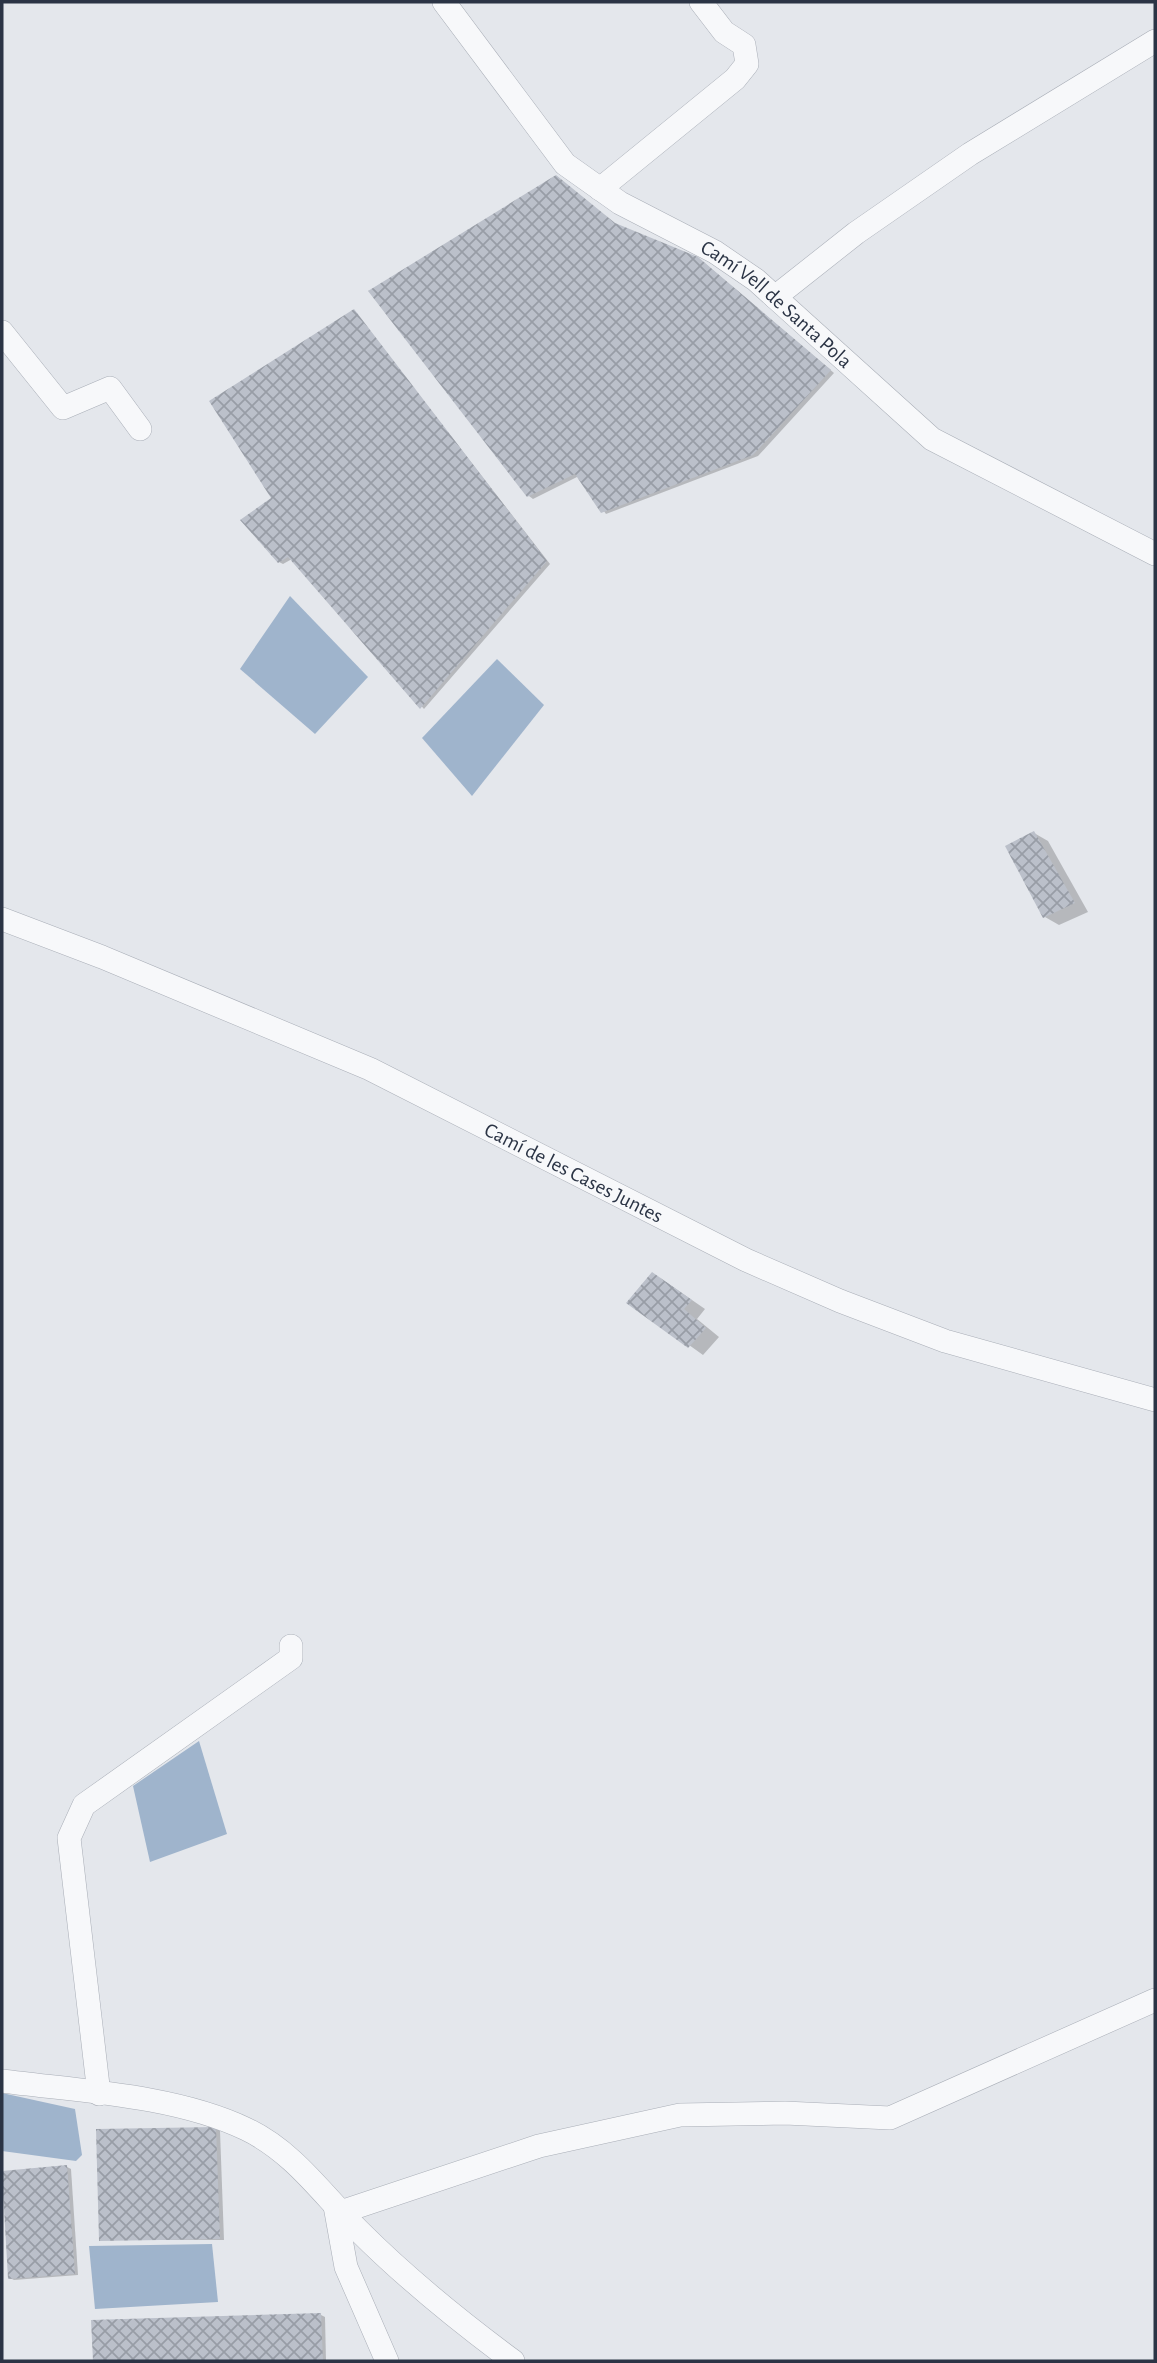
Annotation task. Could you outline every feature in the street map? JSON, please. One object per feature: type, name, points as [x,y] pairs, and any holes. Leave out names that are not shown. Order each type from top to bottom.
[{"type":"street","name":"Camí Vell de Santa Pola","points":[[444,2],[565,164],[620,203],[715,252],[775,298],[932,439],[1155,554]]},
{"type":"street","points":[[600,188],[735,79],[747,64],[744,45],[724,32],[701,2]]},
{"type":"street","points":[[775,298],[856,233],[970,154],[1155,41]]},
{"type":"street","points":[[2,332],[63,408],[110,388],[140,429]]},
{"type":"street","name":"Camí de les Cases Juntes","points":[[2,919],[102,957],[370,1069],[746,1260],[840,1301],[946,1341],[1155,1400]]},
{"type":"street","points":[[99,2094],[69,1838],[84,1805],[291,1658],[291,1646]]},
{"type":"street","points":[[338,2209],[539,2146],[680,2115],[785,2113],[890,2118],[1155,2000]]},
{"type":"street","points":[[2,2081],[99,2094],[196,2112],[245,2129],[290,2156],[338,2209],[445,2311],[513,2361]]},
{"type":"street","points":[[338,2209],[346,2267],[387,2361]]},
{"type":"water","points":[[290,596],[368,677],[315,734],[240,669]]},
{"type":"water","points":[[497,659],[544,705],[472,796],[422,738]]},
{"type":"water","points":[[199,1741],[227,1834],[150,1862],[133,1786]]},
{"type":"water","points":[[2,2093],[75,2109],[82,2155],[76,2161],[2,2151]]},
{"type":"water","points":[[212,2244],[218,2302],[95,2309],[89,2246]]},
{"type":"building","points":[[556,175],[615,223],[698,257],[831,370],[753,455],[601,513],[575,474],[527,497],[368,291]]},
{"type":"building","points":[[354,309],[547,561],[420,709],[288,557],[278,563],[240,520],[271,498],[209,401]]},
{"type":"building","points":[[1034,831],[1075,903],[1043,918],[1005,846]]},
{"type":"building","points":[[652,1272],[692,1300],[684,1309],[706,1328],[688,1348],[626,1303]]},
{"type":"building","points":[[216,2127],[220,2239],[99,2241],[96,2129]]},
{"type":"building","points":[[67,2165],[75,2274],[8,2279],[2,2171]]},
{"type":"building","points":[[321,2313],[323,2361],[93,2361],[91,2320]]}]
